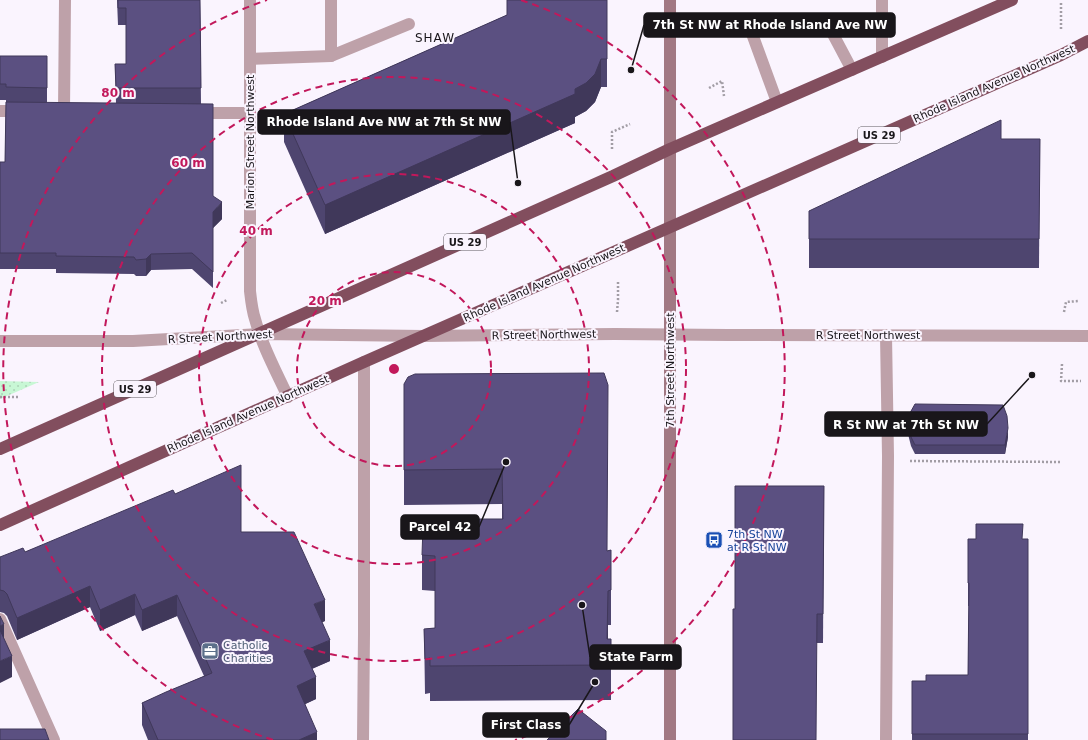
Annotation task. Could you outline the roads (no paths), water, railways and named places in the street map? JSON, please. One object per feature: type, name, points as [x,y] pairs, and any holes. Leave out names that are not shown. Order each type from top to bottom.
[{"type":"highway","name":"US 29","points":[[0,449],[260,334],[670,149],[1012,0]]},
{"type":"highway","name":"Rhode Island Avenue Northwest","points":[[0,525],[364,362],[1060,55],[1088,41]]},
{"type":"main road","name":"7th Street Northwest","points":[[670,0],[670,740]]},
{"type":"street","points":[[64,0],[64,111]]},
{"type":"street","name":"Marion Street Northwest","points":[[250,0],[250,291],[254,319],[264,346],[288,396]]},
{"type":"street","points":[[331,0],[331,56]]},
{"type":"street","points":[[882,0],[882,57]]},
{"type":"street","points":[[670,20],[826,21],[852,70]]},
{"type":"street","points":[[747,20],[777,102]]},
{"type":"street","points":[[250,60],[331,56],[409,24]]},
{"type":"street","points":[[0,111],[32,111]]},
{"type":"street","points":[[184,113],[250,113]]},
{"type":"street","name":"R Street Northwest","points":[[0,340],[133,341],[260,334],[424,336],[615,334],[1088,336]]},
{"type":"street","points":[[886,335],[888,456],[886,740]]},
{"type":"street","points":[[363,740],[364,362]]},
{"type":"street","points":[[0,619],[54,740]]},
{"type":"place","name":"7th St NW at Rhode Island Ave NW","points":[[631,70]]},
{"type":"place","name":"Rhode Island Ave NW at 7th St NW","points":[[518,183]]},
{"type":"place","name":"R St NW at 7th St NW","points":[[1032,375]]},
{"type":"place","name":"Parcel 42","points":[[506,462]]},
{"type":"place","name":"7th St NW at R St NW","points":[[714,540]]},
{"type":"place","name":"State Farm","points":[[582,605]]},
{"type":"place","name":"Catholic Charities","points":[[210,651]]},
{"type":"place","name":"First Class","points":[[595,682]]},
{"type":"district","name":"SHAW","points":[[435,38]]}]
